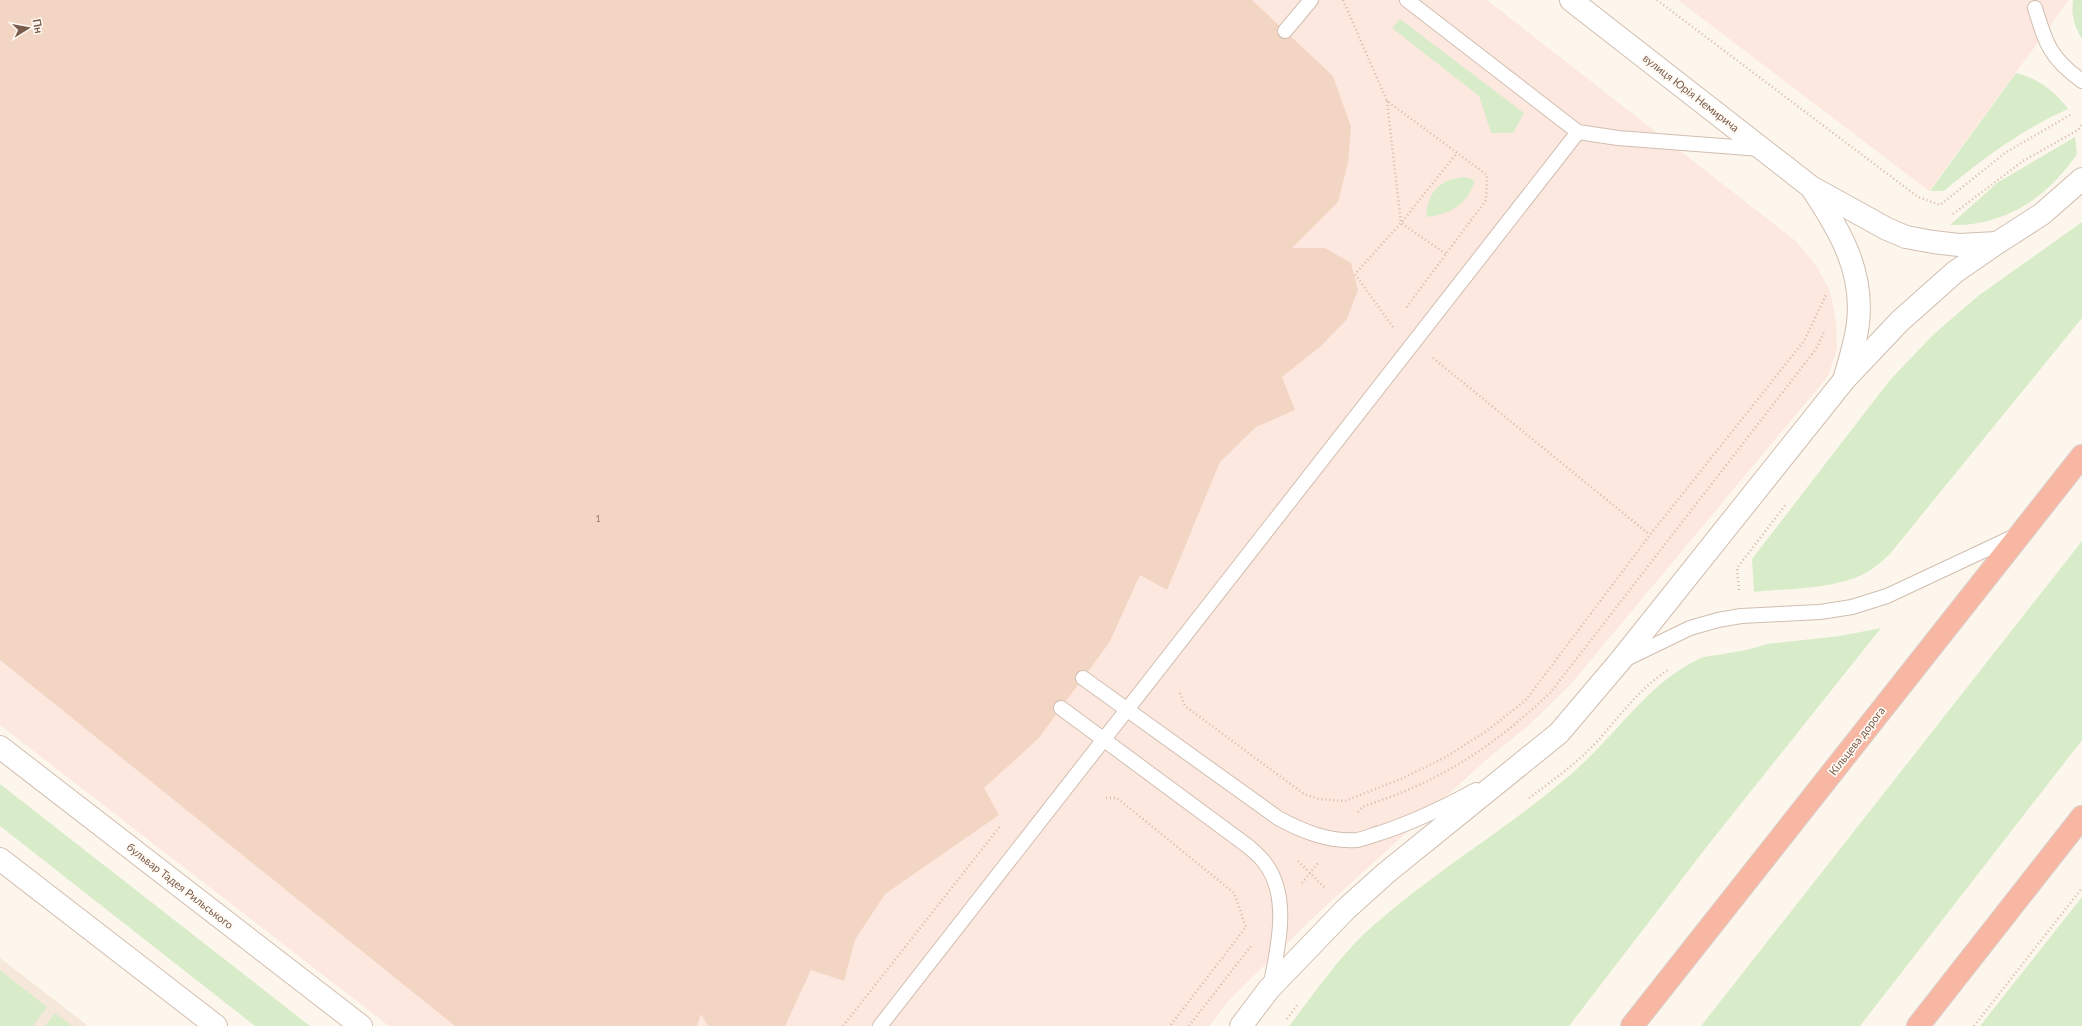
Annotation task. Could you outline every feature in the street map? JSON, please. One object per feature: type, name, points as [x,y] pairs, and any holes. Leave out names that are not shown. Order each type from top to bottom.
[{"type":"highway","name":"Кільцева дорога","points":[[1632,1026],[2023,533],[2082,456]]},
{"type":"highway","points":[[1918,1026],[2082,817]]},
{"type":"street","name":"вулиця Юрія Немирича","points":[[1571,0],[1811,187]]},
{"type":"street","points":[[1241,1026],[1269,989],[1346,909],[1386,873],[1558,733],[1620,661],[1844,379],[1900,321],[1955,272],[1996,243],[2042,214],[2082,179]]},
{"type":"street","points":[[1811,187],[1887,229],[1906,237],[1933,242],[1959,244],[1996,243]]},
{"type":"street","points":[[1811,187],[1839,229],[1853,267],[1858,288],[1858,323],[1844,379]]},
{"type":"street","name":"бульвар Тадея Рильського","points":[[0,747],[361,1026]]},
{"type":"street","points":[[0,859],[216,1026]]},
{"type":"lane","points":[[1285,31],[1311,0]]},
{"type":"lane","points":[[1407,0],[1578,132],[1618,138],[1762,149]]},
{"type":"lane","points":[[2035,8],[2045,42],[2064,68],[2082,81]]},
{"type":"lane","points":[[880,1026],[1578,132]]},
{"type":"lane","points":[[1620,661],[1690,628],[1718,620],[1741,616],[1820,612],[1852,607],[1887,596],[2023,533]]},
{"type":"lane","points":[[1083,678],[1126,711],[1278,818],[1297,829],[1336,840],[1358,840],[1395,828],[1439,810],[1510,773]]},
{"type":"lane","points":[[1061,708],[1249,847],[1265,862],[1277,888],[1279,909],[1276,956],[1269,989]]},
{"type":"path","points":[[1344,0],[1386,101],[1401,223],[1446,254]]},
{"type":"path","points":[[1657,0],[1918,196],[1940,205],[2005,153],[2070,115]]},
{"type":"path","points":[[1386,101],[1487,175],[1486,200],[1405,308]]},
{"type":"path","points":[[1952,215],[2017,166],[2078,130],[2082,125]]},
{"type":"path","points":[[1457,153],[1401,223],[1355,274],[1391,326],[1414,342],[1650,535]]},
{"type":"path","points":[[1180,692],[1185,706],[1304,794],[1318,799],[1345,801],[1403,778],[1444,758],[1485,732],[1524,701],[1650,535],[1804,341],[1829,289]]},
{"type":"path","points":[[1391,326],[1396,320]]},
{"type":"path","points":[[1189,1026],[1279,909],[1310,873],[1362,807],[1414,788],[1453,767],[1520,722],[1550,693],[1816,349],[1825,329]]},
{"type":"path","points":[[1741,616],[1737,568],[1789,500]]},
{"type":"path","points":[[1106,798],[1117,798],[1234,893],[1246,927],[1170,1026]]},
{"type":"path","points":[[843,1026],[1006,820]]},
{"type":"path","points":[[1298,861],[1328,891]]},
{"type":"path","points":[[1974,1026],[2082,888]]},
{"type":"shaded area","points":[[0,0],[1487,0],[1797,242],[1817,267],[1830,291],[1836,321],[1837,350],[1828,376],[1570,685],[1528,726],[1486,760],[1317,914],[1231,998],[1209,1026],[389,1026],[0,725]]},
{"type":"shaded area","points":[[1678,0],[2069,0],[1929,191]]},
{"type":"shaded area","points":[[0,958],[88,1026],[0,1026]]},
{"type":"green space","points":[[2073,0],[2082,0],[2082,39],[2074,20],[2072,11]]},
{"type":"green space","points":[[1400,19],[1524,113],[1513,133],[1491,133],[1479,96],[1392,28]]},
{"type":"green space","points":[[2016,73],[2031,78],[2045,86],[2063,102],[2068,109],[2019,135],[1944,191],[1930,191]]},
{"type":"green space","points":[[2075,137],[2077,154],[2052,184],[2038,196],[2006,215],[1989,221],[1950,225],[1997,183]]},
{"type":"green space","points":[[1464,177],[1475,180],[1472,189],[1463,202],[1451,211],[1426,217],[1429,200],[1436,188],[1448,181]]},
{"type":"green space","points":[[2082,222],[2082,318],[1889,555],[1872,569],[1860,576],[1846,581],[1815,587],[1754,592],[1752,559],[1890,380],[1934,334],[1978,296]]},
{"type":"green space","points":[[2082,541],[2082,740],[1860,1026],[1701,1026]]},
{"type":"green space","points":[[1881,628],[1708,845],[1569,1026],[1289,1026],[1333,968],[1362,936],[1388,913],[1442,871],[1553,789],[1594,753],[1649,695],[1680,670],[1704,657],[1742,651],[1767,644],[1840,636]]},
{"type":"green space","points":[[0,784],[310,1026],[255,1026],[0,826]]},
{"type":"green space","points":[[2082,897],[2082,1026],[1980,1026]]},
{"type":"green space","points":[[0,970],[47,1007],[33,1026],[0,1026]]},
{"type":"green space","points":[[55,1013],[72,1026],[45,1026]]},
{"type":"building","points":[[0,0],[1252,0],[1333,76],[1351,127],[1348,163],[1338,202],[1292,248],[1325,248],[1351,263],[1358,290],[1347,319],[1321,346],[1282,377],[1295,410],[1256,427],[1220,462],[1167,590],[1140,575],[1109,643],[1038,739],[984,788],[999,815],[885,894],[855,940],[844,981],[811,970],[785,1026],[708,1026],[701,1014],[697,1026],[455,1026],[0,660]]}]
